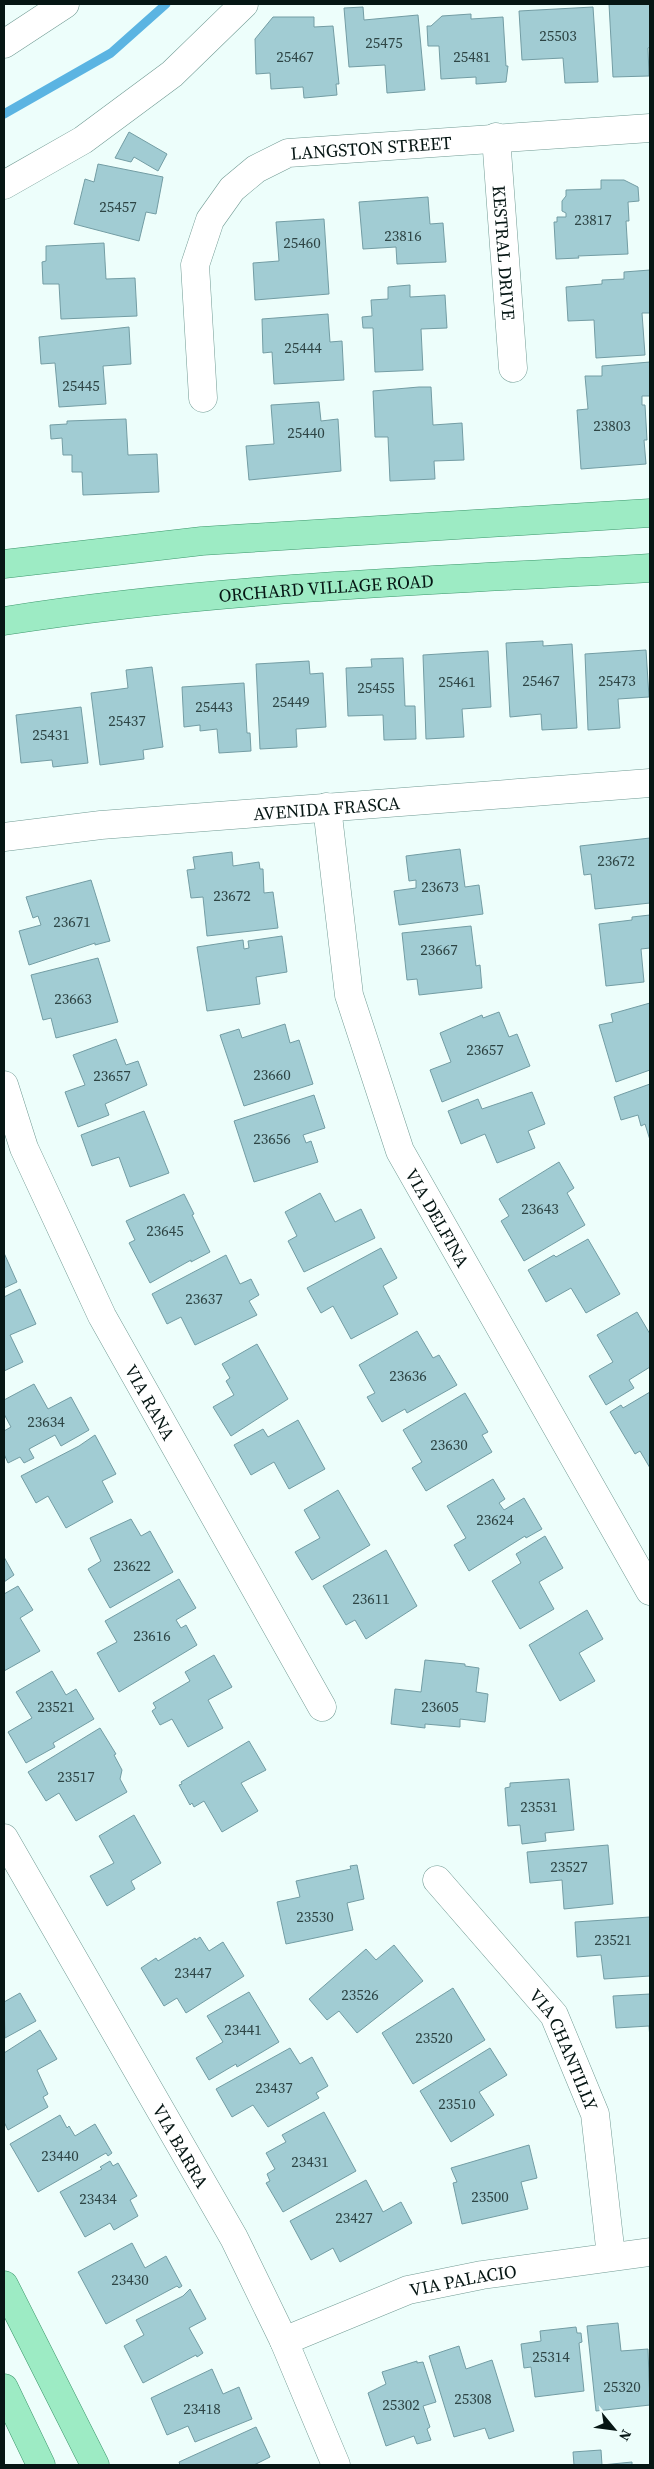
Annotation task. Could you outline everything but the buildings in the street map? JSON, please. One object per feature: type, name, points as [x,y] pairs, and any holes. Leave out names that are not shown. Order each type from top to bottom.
[{"type":"main road","points":[[4,564],[202,541],[650,513]]},
{"type":"main road","name":"ORCHARD VILLAGE ROAD","points":[[4,621],[84,608],[276,590],[650,568]]},
{"type":"main road","points":[[4,2285],[95,2465]]},
{"type":"main road","points":[[4,2388],[41,2465]]},
{"type":"street","points":[[4,44],[65,4]]},
{"type":"street","points":[[4,185],[83,140],[172,74],[244,4]]},
{"type":"street","name":"LANGSTON STREET","points":[[203,398],[195,265],[210,220],[232,189],[256,169],[288,153],[496,137],[650,128]]},
{"type":"street","name":"KESTRAL DRIVE","points":[[496,137],[513,368]]},
{"type":"street","name":"AVENIDA FRASCA","points":[[4,837],[101,825],[650,783]]},
{"type":"street","name":"VIA DELFINA","points":[[327,807],[349,995],[400,1151],[650,1591]]},
{"type":"street","name":"VIA RANA","points":[[4,1086],[24,1148],[102,1316],[322,1707]]},
{"type":"street","name":"VIA BARRA","points":[[4,1838],[234,2238],[284,2341],[336,2465]]},
{"type":"street","name":"VIA CHANTILLY","points":[[437,1880],[554,2015],[595,2114],[611,2256]]},
{"type":"street","name":"VIA PALACIO","points":[[284,2341],[408,2290],[482,2275],[650,2252]]},
{"type":"waterway","points":[[4,114],[111,53],[166,4]]}]
